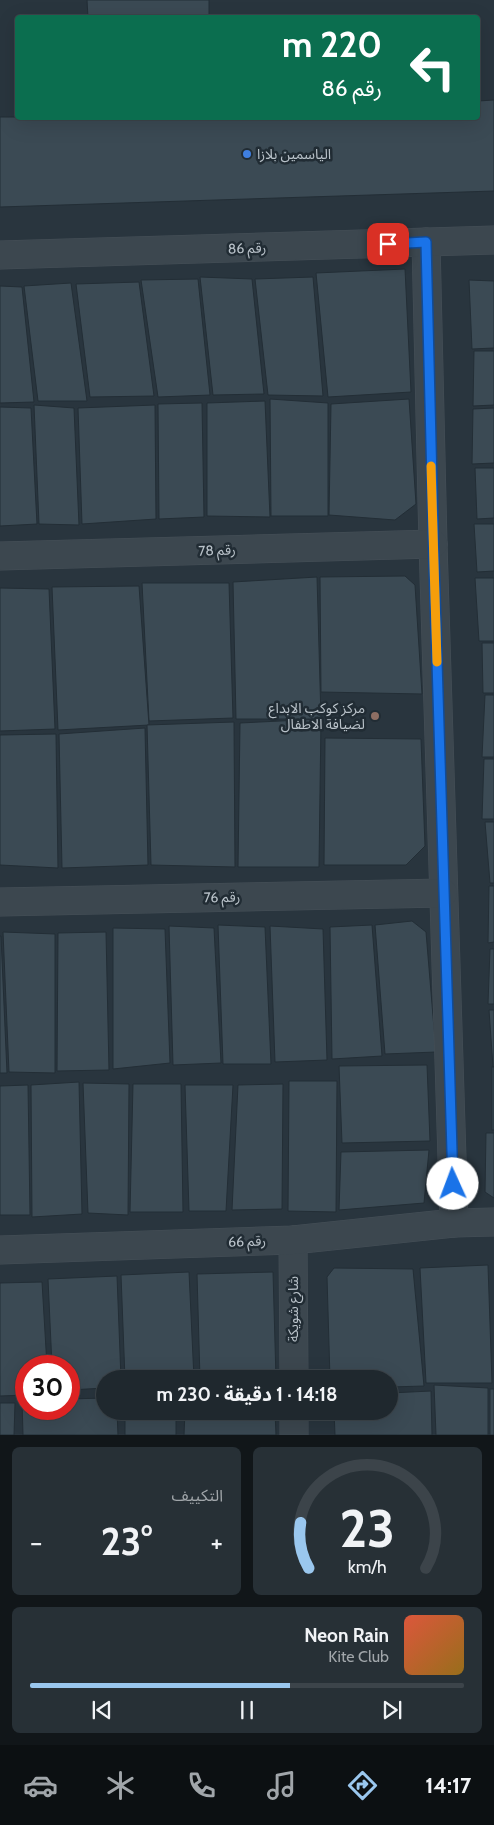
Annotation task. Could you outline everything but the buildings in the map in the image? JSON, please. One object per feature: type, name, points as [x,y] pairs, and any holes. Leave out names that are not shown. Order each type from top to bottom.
[{"type":"street","name":"رقم 86","points":[[0,255],[494,240]]},
{"type":"street","points":[[426,242],[433,544],[454,1223]]},
{"type":"street","name":"رقم 78","points":[[0,556],[433,544]]},
{"type":"street","name":"رقم 76","points":[[0,902],[443,893]]},
{"type":"street","name":"رقم 66","points":[[0,1250],[293,1240],[454,1223],[494,1222]]},
{"type":"street","name":"شارع شويكة","points":[[293,1240],[294,1370]]},
{"type":"street","points":[[294,1420],[294,1435]]},
{"type":"slow traffic","points":[[431,466],[437,662]]},
{"type":"place","name":"الياسمين بلازا","points":[[247,154]]},
{"type":"place","name":"مركز كوكب الابداع لضيافة الاطفال","points":[[375,716]]},
{"type":"route","points":[[388,244],[426,242],[453,1184]]}]
